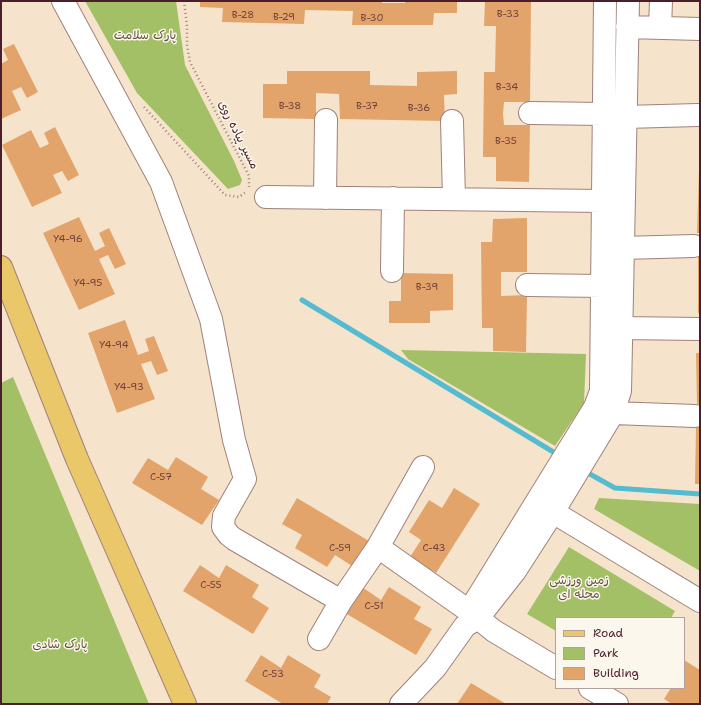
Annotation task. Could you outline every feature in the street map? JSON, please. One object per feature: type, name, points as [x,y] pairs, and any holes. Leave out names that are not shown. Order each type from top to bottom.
[{"type":"main road","points":[[1,267],[5,287],[77,460],[185,704]]},
{"type":"street","points":[[63,1],[161,182],[212,319],[234,440],[245,479],[224,516],[223,526],[228,535],[234,539],[341,601]]},
{"type":"street","points":[[401,704],[435,668],[471,618],[595,408],[601,391],[605,1]]},
{"type":"street","points":[[471,618],[515,571],[614,413],[620,391],[620,328],[628,1]]},
{"type":"street","points":[[660,28],[661,1]]},
{"type":"street","points":[[627,27],[700,29]]},
{"type":"street","points":[[530,113],[604,114]]},
{"type":"street","points":[[625,117],[698,115]]},
{"type":"street","points":[[325,198],[326,120]]},
{"type":"street","points":[[452,121],[454,199]]},
{"type":"street","points":[[266,197],[602,201]]},
{"type":"street","points":[[392,271],[393,198]]},
{"type":"street","points":[[622,248],[694,246]]},
{"type":"street","points":[[527,285],[602,286]]},
{"type":"street","points":[[620,328],[700,329]]},
{"type":"street","points":[[614,413],[695,416]]},
{"type":"street","points":[[319,639],[341,601],[378,547],[423,466]]},
{"type":"street","points":[[553,512],[700,601]]},
{"type":"street","points":[[378,547],[471,618],[555,667]]},
{"type":"street","points":[[592,689],[617,704]]},
{"type":"path","name":"مسیر پیاده روی","points":[[142,105],[221,192],[234,198],[243,196],[248,191],[250,186],[249,176],[190,62],[187,45],[188,26],[184,1]]},
{"type":"green space","name":"پارک سلامت","points":[[85,1],[176,1],[185,65],[234,161],[242,180],[240,185],[228,189],[137,93]]},
{"type":"green space","points":[[401,350],[586,354],[584,403],[555,446],[408,359]]},
{"type":"green space","name":"پارک شادی","points":[[13,377],[149,704],[1,704],[1,383]]},
{"type":"green space","points":[[599,498],[700,504],[700,571],[594,509]]},
{"type":"green space","name":"زمین ورزشی محله ای","points":[[569,547],[675,611],[672,617],[555,617],[555,630],[527,614]]},
{"type":"building","points":[[200,1],[382,1],[382,3],[405,3],[405,1],[457,1],[457,13],[434,13],[433,25],[352,25],[353,11],[305,10],[304,24],[222,22],[223,8],[200,7]]},
{"type":"building","points":[[485,1],[531,1],[530,102],[504,102],[503,114],[504,125],[530,125],[529,182],[496,181],[496,157],[483,157],[484,72],[495,72],[496,26],[484,26]]},
{"type":"building","points":[[14,44],[38,92],[27,98],[21,87],[12,91],[21,110],[1,119],[1,64],[8,60],[3,49]]},
{"type":"building","points":[[287,71],[370,71],[370,85],[417,86],[417,72],[457,71],[457,94],[444,95],[445,121],[340,119],[339,94],[316,93],[316,119],[263,118],[263,84],[287,84]]},
{"type":"building","points":[[55,127],[79,175],[68,181],[62,171],[53,175],[62,193],[32,207],[2,145],[31,130],[40,148],[49,144],[44,133]]},
{"type":"building","points":[[699,170],[700,233],[697,233]]},
{"type":"building","points":[[79,217],[95,251],[105,246],[99,233],[109,228],[126,264],[115,269],[108,255],[99,259],[115,294],[79,310],[43,233]]},
{"type":"building","points":[[527,218],[527,272],[501,272],[501,296],[527,295],[526,352],[493,351],[493,328],[482,328],[481,242],[492,242],[493,219]]},
{"type":"building","points":[[698,256],[700,256],[700,313],[698,313]]},
{"type":"building","points":[[401,273],[453,274],[453,310],[430,311],[430,323],[389,323],[389,301],[401,301]]},
{"type":"building","points":[[125,320],[138,355],[149,351],[145,339],[154,336],[168,371],[157,375],[151,361],[141,364],[155,399],[117,413],[88,333]]},
{"type":"building","points":[[696,353],[700,353],[700,404],[697,404]]},
{"type":"building","points":[[696,428],[700,428],[700,484],[695,484]]},
{"type":"building","points":[[176,457],[208,477],[201,489],[219,500],[202,525],[132,483],[148,458],[168,470]]},
{"type":"building","points":[[454,488],[480,504],[436,573],[410,557],[421,540],[409,532],[429,500],[442,508]]},
{"type":"building","points":[[297,498],[369,541],[352,566],[335,555],[327,567],[295,548],[302,535],[282,524]]},
{"type":"building","points":[[200,565],[219,578],[226,565],[259,585],[252,597],[269,608],[253,634],[183,591]]},
{"type":"building","points":[[362,587],[381,600],[389,587],[421,607],[414,619],[432,629],[416,655],[345,613]]},
{"type":"building","points":[[261,655],[281,668],[288,655],[321,675],[314,687],[331,697],[327,704],[283,704],[245,681]]},
{"type":"building","points":[[685,661],[700,670],[700,704],[672,704],[664,699],[670,689],[685,689]]},
{"type":"building","points":[[471,683],[506,704],[457,704]]},
{"type":"waterway","points":[[302,300],[555,453]]},
{"type":"waterway","points":[[588,473],[615,488],[700,494]]}]
